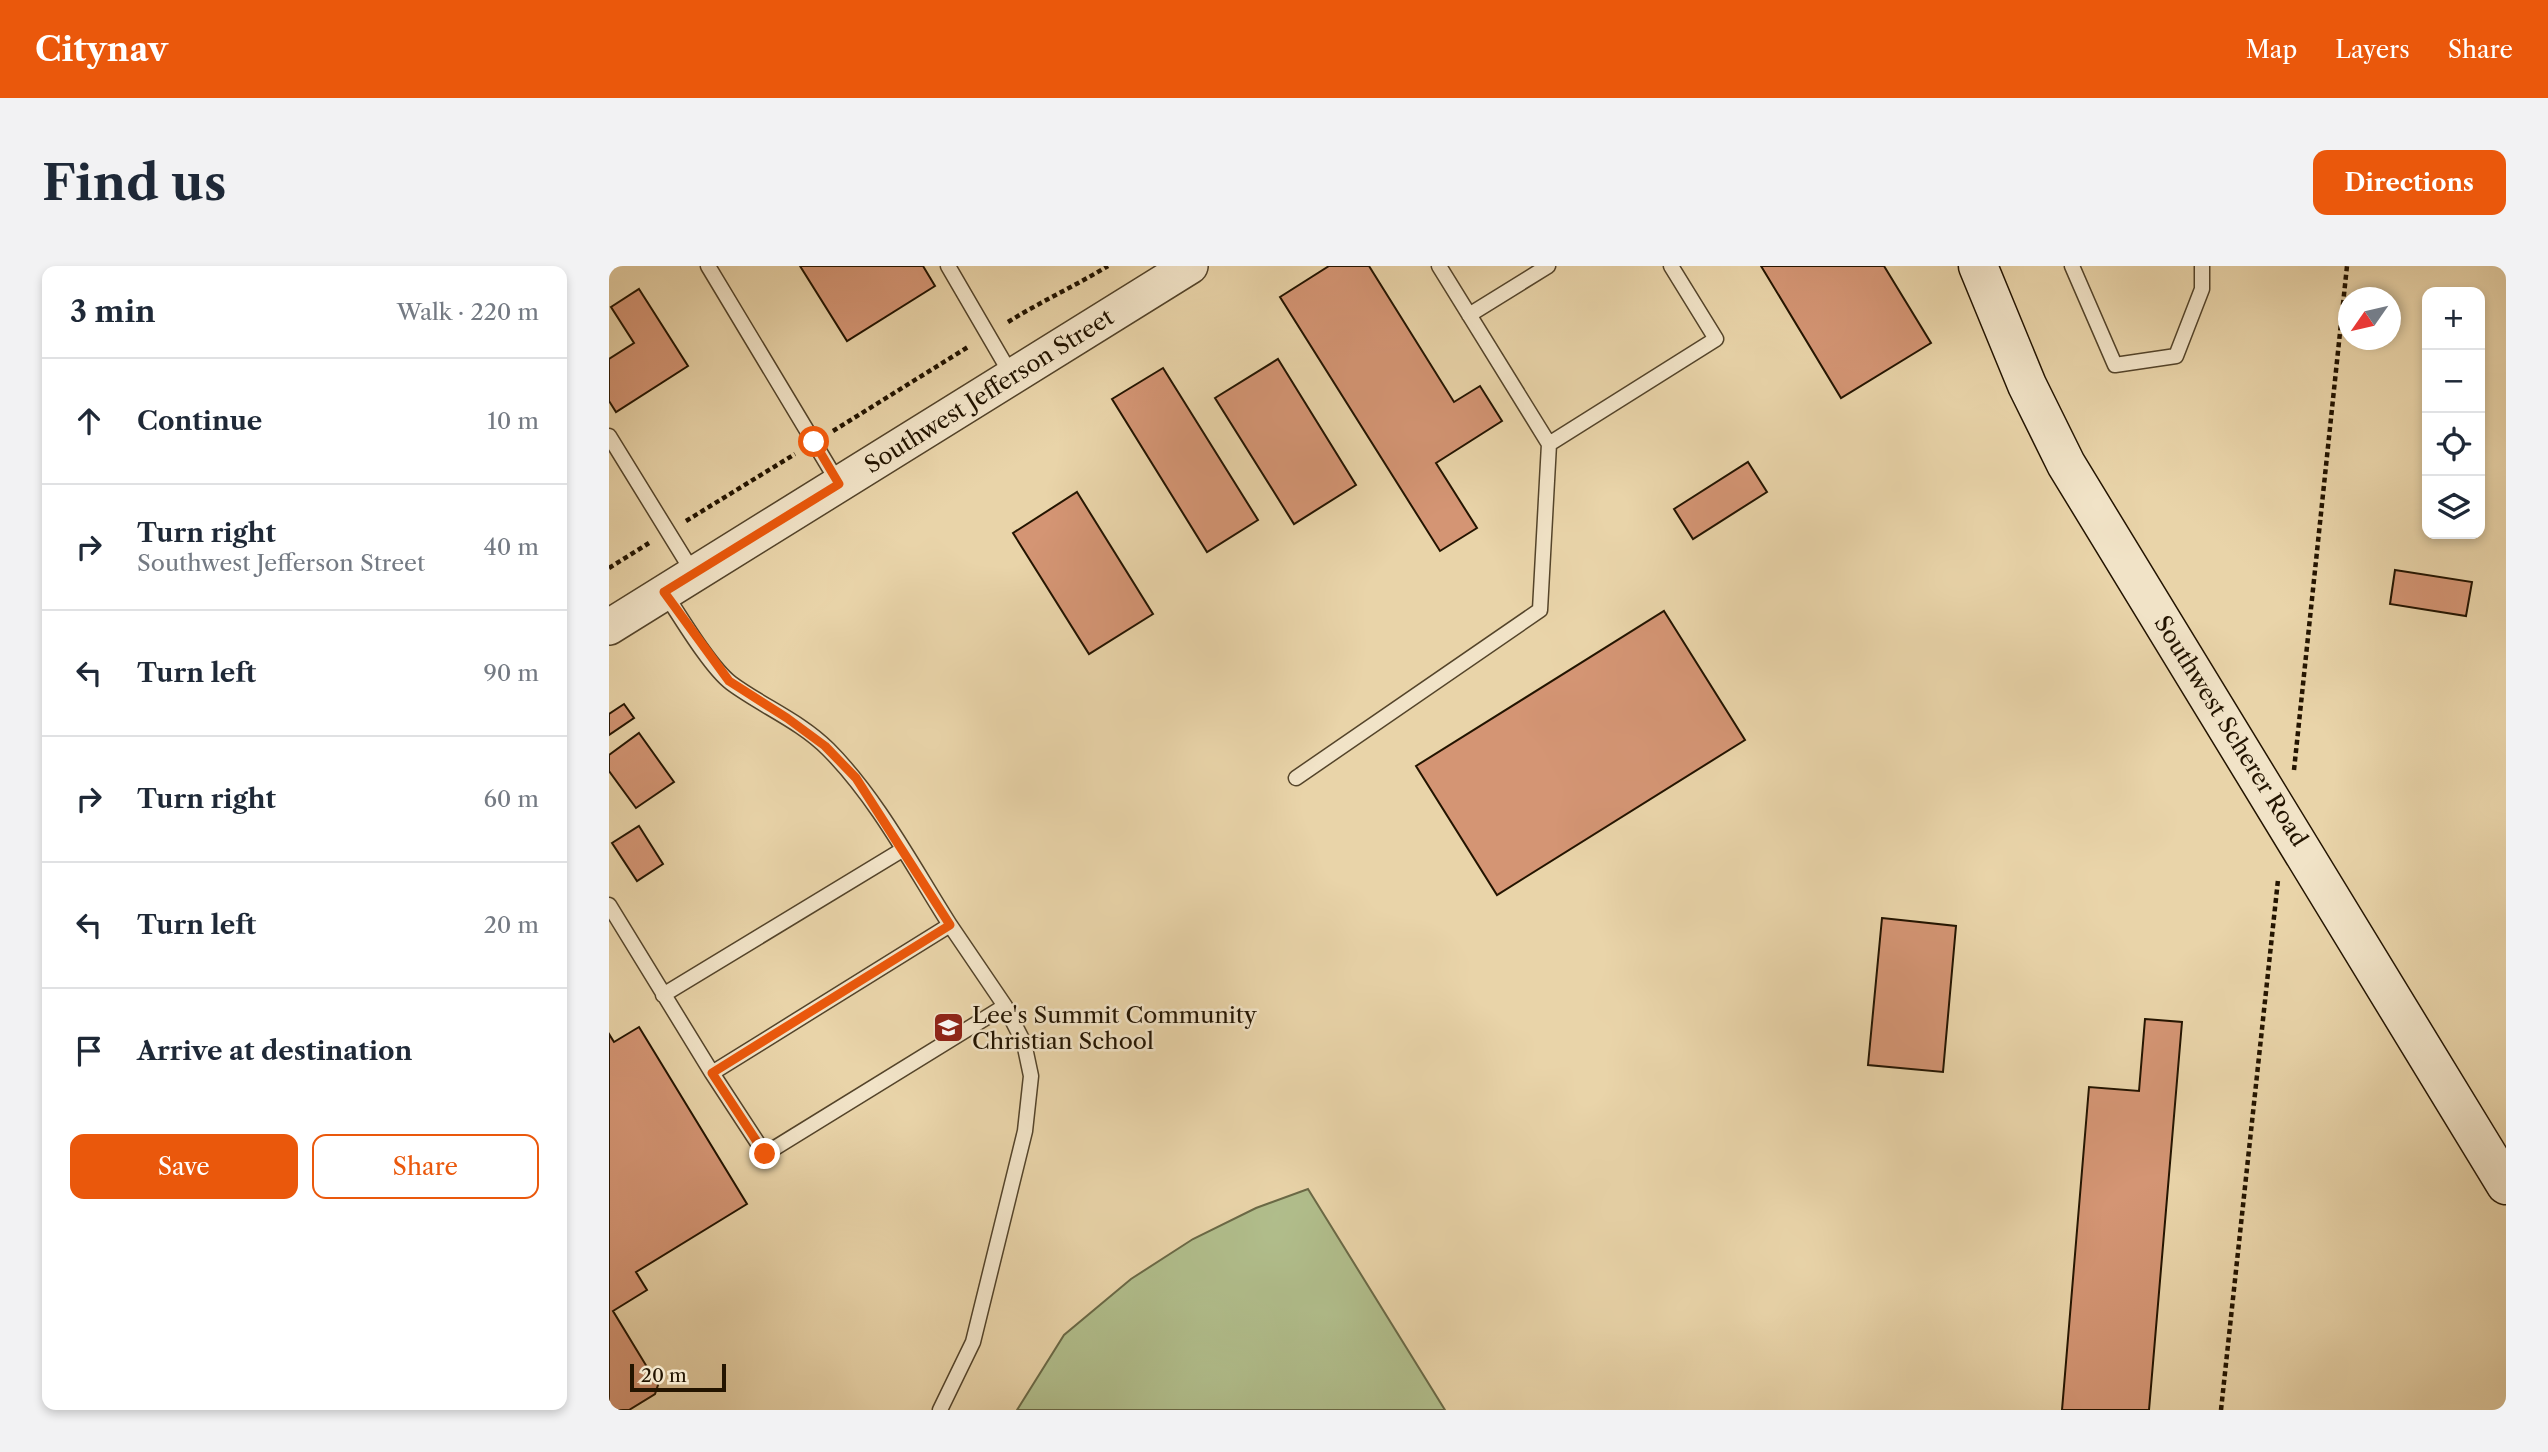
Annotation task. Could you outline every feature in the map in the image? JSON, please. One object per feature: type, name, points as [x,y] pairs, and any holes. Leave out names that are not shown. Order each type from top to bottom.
[{"type":"main road","name":"Southwest Scherer Road","points":[[1978,266],[2027,385],[2066,464],[2506,1185]]},
{"type":"street","name":"Southwest Jefferson Street","points":[[609,627],[1190,266]]},
{"type":"lane","points":[[708,266],[839,484]]},
{"type":"lane","points":[[948,266],[1012,376]]},
{"type":"lane","points":[[1296,778],[1540,610],[1549,444],[1439,266]]},
{"type":"lane","points":[[1469,315],[1548,266]]},
{"type":"lane","points":[[1549,444],[1716,339],[1671,266]]},
{"type":"lane","points":[[2072,266],[2115,365],[2176,356],[2202,289],[2202,266]]},
{"type":"lane","points":[[609,436],[694,574]]},
{"type":"lane","points":[[664,592],[729,681],[825,746],[856,778],[1005,1006],[1024,1043],[1031,1076],[1025,1131],[973,1342],[940,1410]]},
{"type":"lane","points":[[663,995],[902,850]]},
{"type":"lane","points":[[609,905],[765,1154],[1005,1006]]},
{"type":"lane","points":[[712,1073],[950,925]]},
{"type":"path","points":[[609,568],[1038,303],[1062,293],[1108,266]]},
{"type":"green space","points":[[1308,1189],[1445,1410],[1017,1410],[1064,1335],[1131,1279],[1193,1239],[1256,1208]]},
{"type":"building","points":[[800,266],[923,266],[935,286],[847,341]]},
{"type":"building","points":[[1329,266],[1369,266],[1454,402],[1480,386],[1502,421],[1436,463],[1477,528],[1440,551],[1280,297]]},
{"type":"building","points":[[1761,266],[1884,266],[1931,343],[1841,398]]},
{"type":"building","points":[[639,289],[688,366],[616,412],[609,401],[609,359],[634,343],[611,307]]},
{"type":"building","points":[[1278,359],[1356,485],[1294,524],[1215,398]]},
{"type":"building","points":[[1163,368],[1258,520],[1207,552],[1112,399]]},
{"type":"building","points":[[1748,462],[1767,492],[1693,539],[1674,509]]},
{"type":"building","points":[[1077,492],[1153,614],[1089,654],[1013,533]]},
{"type":"building","points":[[2395,570],[2472,582],[2466,616],[2390,604]]},
{"type":"building","points":[[1664,611],[1745,740],[1497,895],[1416,766]]},
{"type":"building","points":[[624,704],[634,718],[609,735],[609,714]]},
{"type":"building","points":[[639,733],[674,782],[636,808],[609,771],[609,755]]},
{"type":"building","points":[[639,826],[663,864],[637,881],[612,843]]},
{"type":"building","points":[[1882,918],[1956,926],[1943,1072],[1868,1065]]},
{"type":"building","points":[[2145,1019],[2182,1022],[2149,1410],[2062,1410],[2089,1087],[2139,1091]]},
{"type":"building","points":[[639,1027],[747,1204],[636,1272],[647,1290],[613,1311],[658,1385],[655,1394],[629,1410],[609,1410],[609,1034],[614,1042]]},
{"type":"place","name":"Lee's Summit Community Christian School","points":[[949,1028]]},
{"type":"route","points":[[765,1154],[712,1073],[950,925],[856,778],[825,746],[729,681],[703,649],[664,592],[839,484],[814,442]]}]
